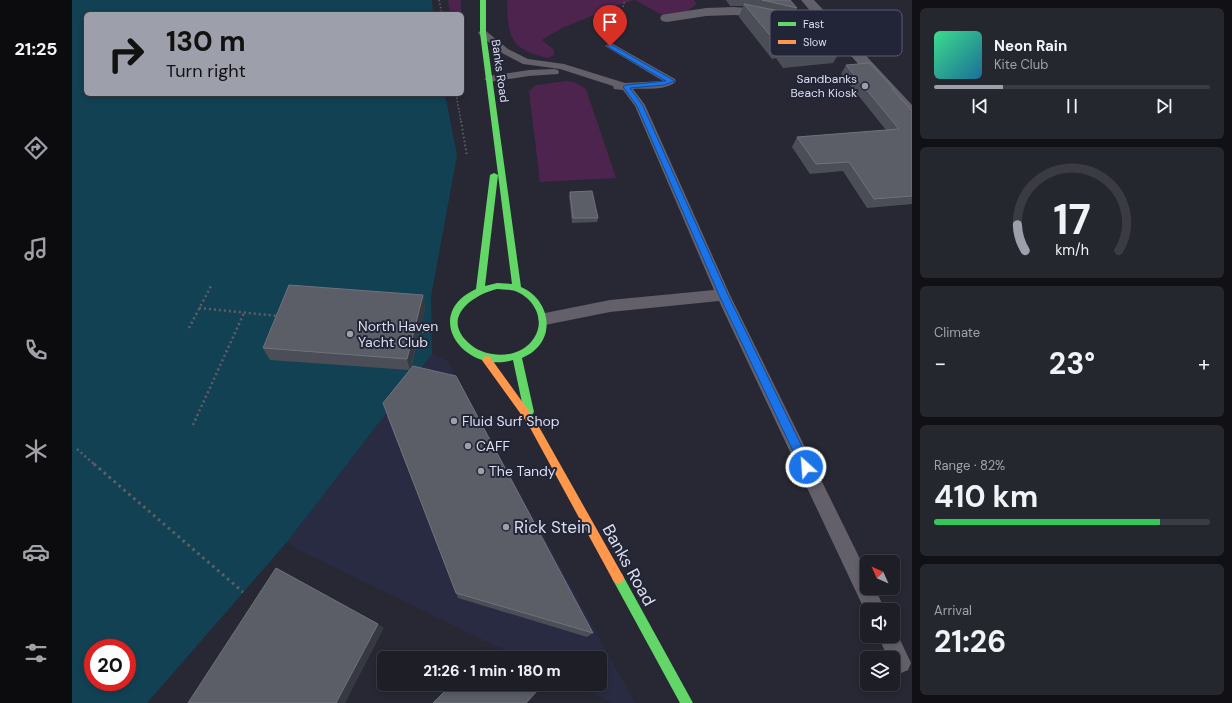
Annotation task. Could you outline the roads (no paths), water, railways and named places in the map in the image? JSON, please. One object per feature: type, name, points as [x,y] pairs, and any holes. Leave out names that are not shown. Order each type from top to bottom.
[{"type":"main road","name":"Banks Road","points":[[483,0],[483,33],[518,288]]},
{"type":"main road","name":"Banks Road","points":[[480,291],[499,146]]},
{"type":"main road","points":[[497,286],[518,288],[539,305],[545,319],[543,334],[532,348],[517,357],[501,361],[487,360],[472,353],[458,339],[453,327],[455,313],[464,300],[480,291],[497,286]]},
{"type":"main road","name":"Banks Road","points":[[517,357],[531,421]]},
{"type":"main road","name":"Banks Road","points":[[487,360],[531,421],[687,703]]},
{"type":"street","points":[[698,0],[706,12]]},
{"type":"street","points":[[807,0],[817,10]]},
{"type":"street","points":[[667,18],[706,12],[747,12],[770,18]]},
{"type":"street","points":[[859,56],[912,114]]},
{"type":"lane","points":[[483,33],[505,51],[526,62],[561,66],[626,87],[640,106],[723,295],[872,603]]},
{"type":"lane","points":[[489,79],[529,73],[558,72],[577,78],[594,87],[626,87],[664,84],[672,81],[610,46]]},
{"type":"lane","points":[[545,319],[610,306],[723,295]]},
{"type":"lane","points":[[891,643],[901,663]]},
{"type":"place","name":"Sandbanks Beach Kiosk","points":[[865,86]]},
{"type":"place","name":"North Haven Yacht Club","points":[[350,334]]},
{"type":"place","name":"Fluid Surf Shop","points":[[454,421]]},
{"type":"place","name":"CAFF","points":[[468,446]]},
{"type":"place","name":"The Tandy","points":[[481,471]]},
{"type":"place","name":"Rick Stein","points":[[506,527]]}]
